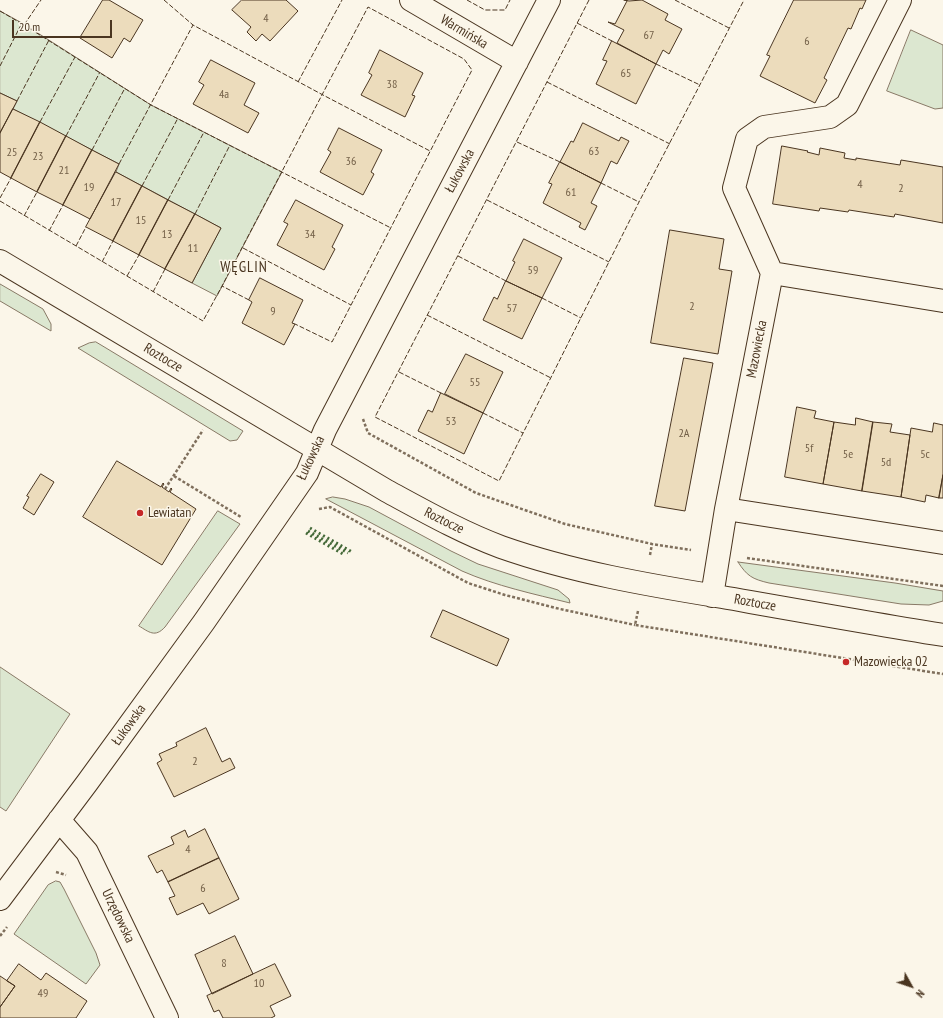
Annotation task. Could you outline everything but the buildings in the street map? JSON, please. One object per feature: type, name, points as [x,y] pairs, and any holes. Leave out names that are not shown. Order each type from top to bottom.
[{"type":"street","name":"Warmińska","points":[[411,0],[516,62]]},
{"type":"street","name":"Łukowska","points":[[4,885],[59,820],[204,622],[307,473],[325,430],[549,0]]},
{"type":"street","points":[[900,0],[847,105],[830,118],[764,127],[748,139],[734,188],[772,273],[943,301]]},
{"type":"street","name":"Roztocze","points":[[0,260],[317,450],[409,503],[486,541],[575,569],[644,584],[943,635]]},
{"type":"street","name":"Mazowiecka","points":[[712,596],[726,509],[772,273]]},
{"type":"street","points":[[726,509],[943,542]]},
{"type":"street","name":"Urzędowska","points":[[59,820],[87,852],[167,1018]]},
{"type":"path","points":[[166,489],[202,430]]},
{"type":"path","points":[[368,433],[476,493],[564,524],[652,544],[943,586]]},
{"type":"path","points":[[174,476],[231,511]]},
{"type":"path","points":[[320,508],[330,507],[468,583],[505,595],[635,625],[943,674]]},
{"type":"path","points":[[635,625],[652,544]]},
{"type":"green space","points":[[0,11],[22,23],[151,105],[282,172],[217,296],[192,283],[221,228],[116,172],[119,164],[13,109],[17,101],[0,93]]},
{"type":"green space","points":[[911,30],[943,45],[943,108],[935,109],[887,91]]},
{"type":"green space","points":[[0,284],[43,309],[51,324],[51,331],[0,301]]},
{"type":"green space","points":[[96,342],[243,431],[237,440],[230,441],[78,348],[89,343]]},
{"type":"green space","points":[[333,497],[345,499],[369,507],[478,564],[558,590],[569,599],[570,603],[502,585],[462,571],[326,499]]},
{"type":"green space","points":[[218,511],[240,524],[165,627],[158,632],[152,633],[139,626]]},
{"type":"green space","points":[[738,562],[943,591],[943,601],[929,605],[901,604],[769,583],[750,576],[744,571]]},
{"type":"green space","points":[[0,667],[70,714],[6,811],[0,807]]},
{"type":"green space","points":[[56,881],[60,882],[64,889],[96,953],[100,965],[86,984],[14,934],[48,885]]},
{"type":"hedge","points":[[310,528],[352,552]]},
{"type":"hedge","points":[[308,531],[348,553]]},
{"type":"hedge","points":[[306,533],[343,554]]},
{"type":"fence","points":[[0,11],[24,25],[41,0]]},
{"type":"fence","points":[[164,0],[193,25],[430,151]]},
{"type":"fence","points":[[298,82],[342,0]]},
{"type":"fence","points":[[467,0],[485,10],[505,10],[510,0]]},
{"type":"fence","points":[[589,0],[375,417],[499,481],[639,202],[744,0]]},
{"type":"fence","points":[[675,0],[729,28]]},
{"type":"fence","points":[[249,300],[222,286],[368,7],[464,59],[472,70],[332,342],[295,324]]},
{"type":"fence","points":[[0,66],[22,23]]},
{"type":"fence","points":[[577,23],[612,41]]},
{"type":"fence","points":[[24,25],[151,105],[391,228]]},
{"type":"fence","points":[[119,164],[193,25]]},
{"type":"fence","points":[[17,101],[49,40]]},
{"type":"fence","points":[[40,122],[75,57]]},
{"type":"fence","points":[[656,64],[700,85]]},
{"type":"fence","points":[[66,136],[100,72]]},
{"type":"fence","points":[[547,82],[670,144]]},
{"type":"fence","points":[[92,150],[125,88]]},
{"type":"fence","points":[[142,186],[178,118]]},
{"type":"fence","points":[[168,200],[204,132]]},
{"type":"fence","points":[[517,142],[560,162]]},
{"type":"fence","points":[[195,214],[230,145]]},
{"type":"fence","points":[[0,198],[11,178]]},
{"type":"fence","points":[[601,183],[639,202]]},
{"type":"fence","points":[[24,216],[37,192]]},
{"type":"fence","points":[[487,200],[609,262]]},
{"type":"fence","points":[[0,201],[203,321],[222,286]]},
{"type":"fence","points":[[49,231],[63,205]]},
{"type":"fence","points":[[76,246],[86,227]]},
{"type":"fence","points":[[102,262],[113,241]]},
{"type":"fence","points":[[243,248],[351,305]]},
{"type":"fence","points":[[127,276],[139,255]]},
{"type":"fence","points":[[458,256],[506,281]]},
{"type":"fence","points":[[153,292],[165,269]]},
{"type":"fence","points":[[542,298],[581,318]]},
{"type":"fence","points":[[427,315],[551,378]]},
{"type":"fence","points":[[399,372],[441,393]]},
{"type":"fence","points":[[483,413],[523,433]]},
{"type":"place","name":"Lewiatan","points":[[140,513]]},
{"type":"place","name":"Mazowiecka 02","points":[[846,662]]},
{"type":"district","name":"WĘGLIN","points":[[244,268]]}]
